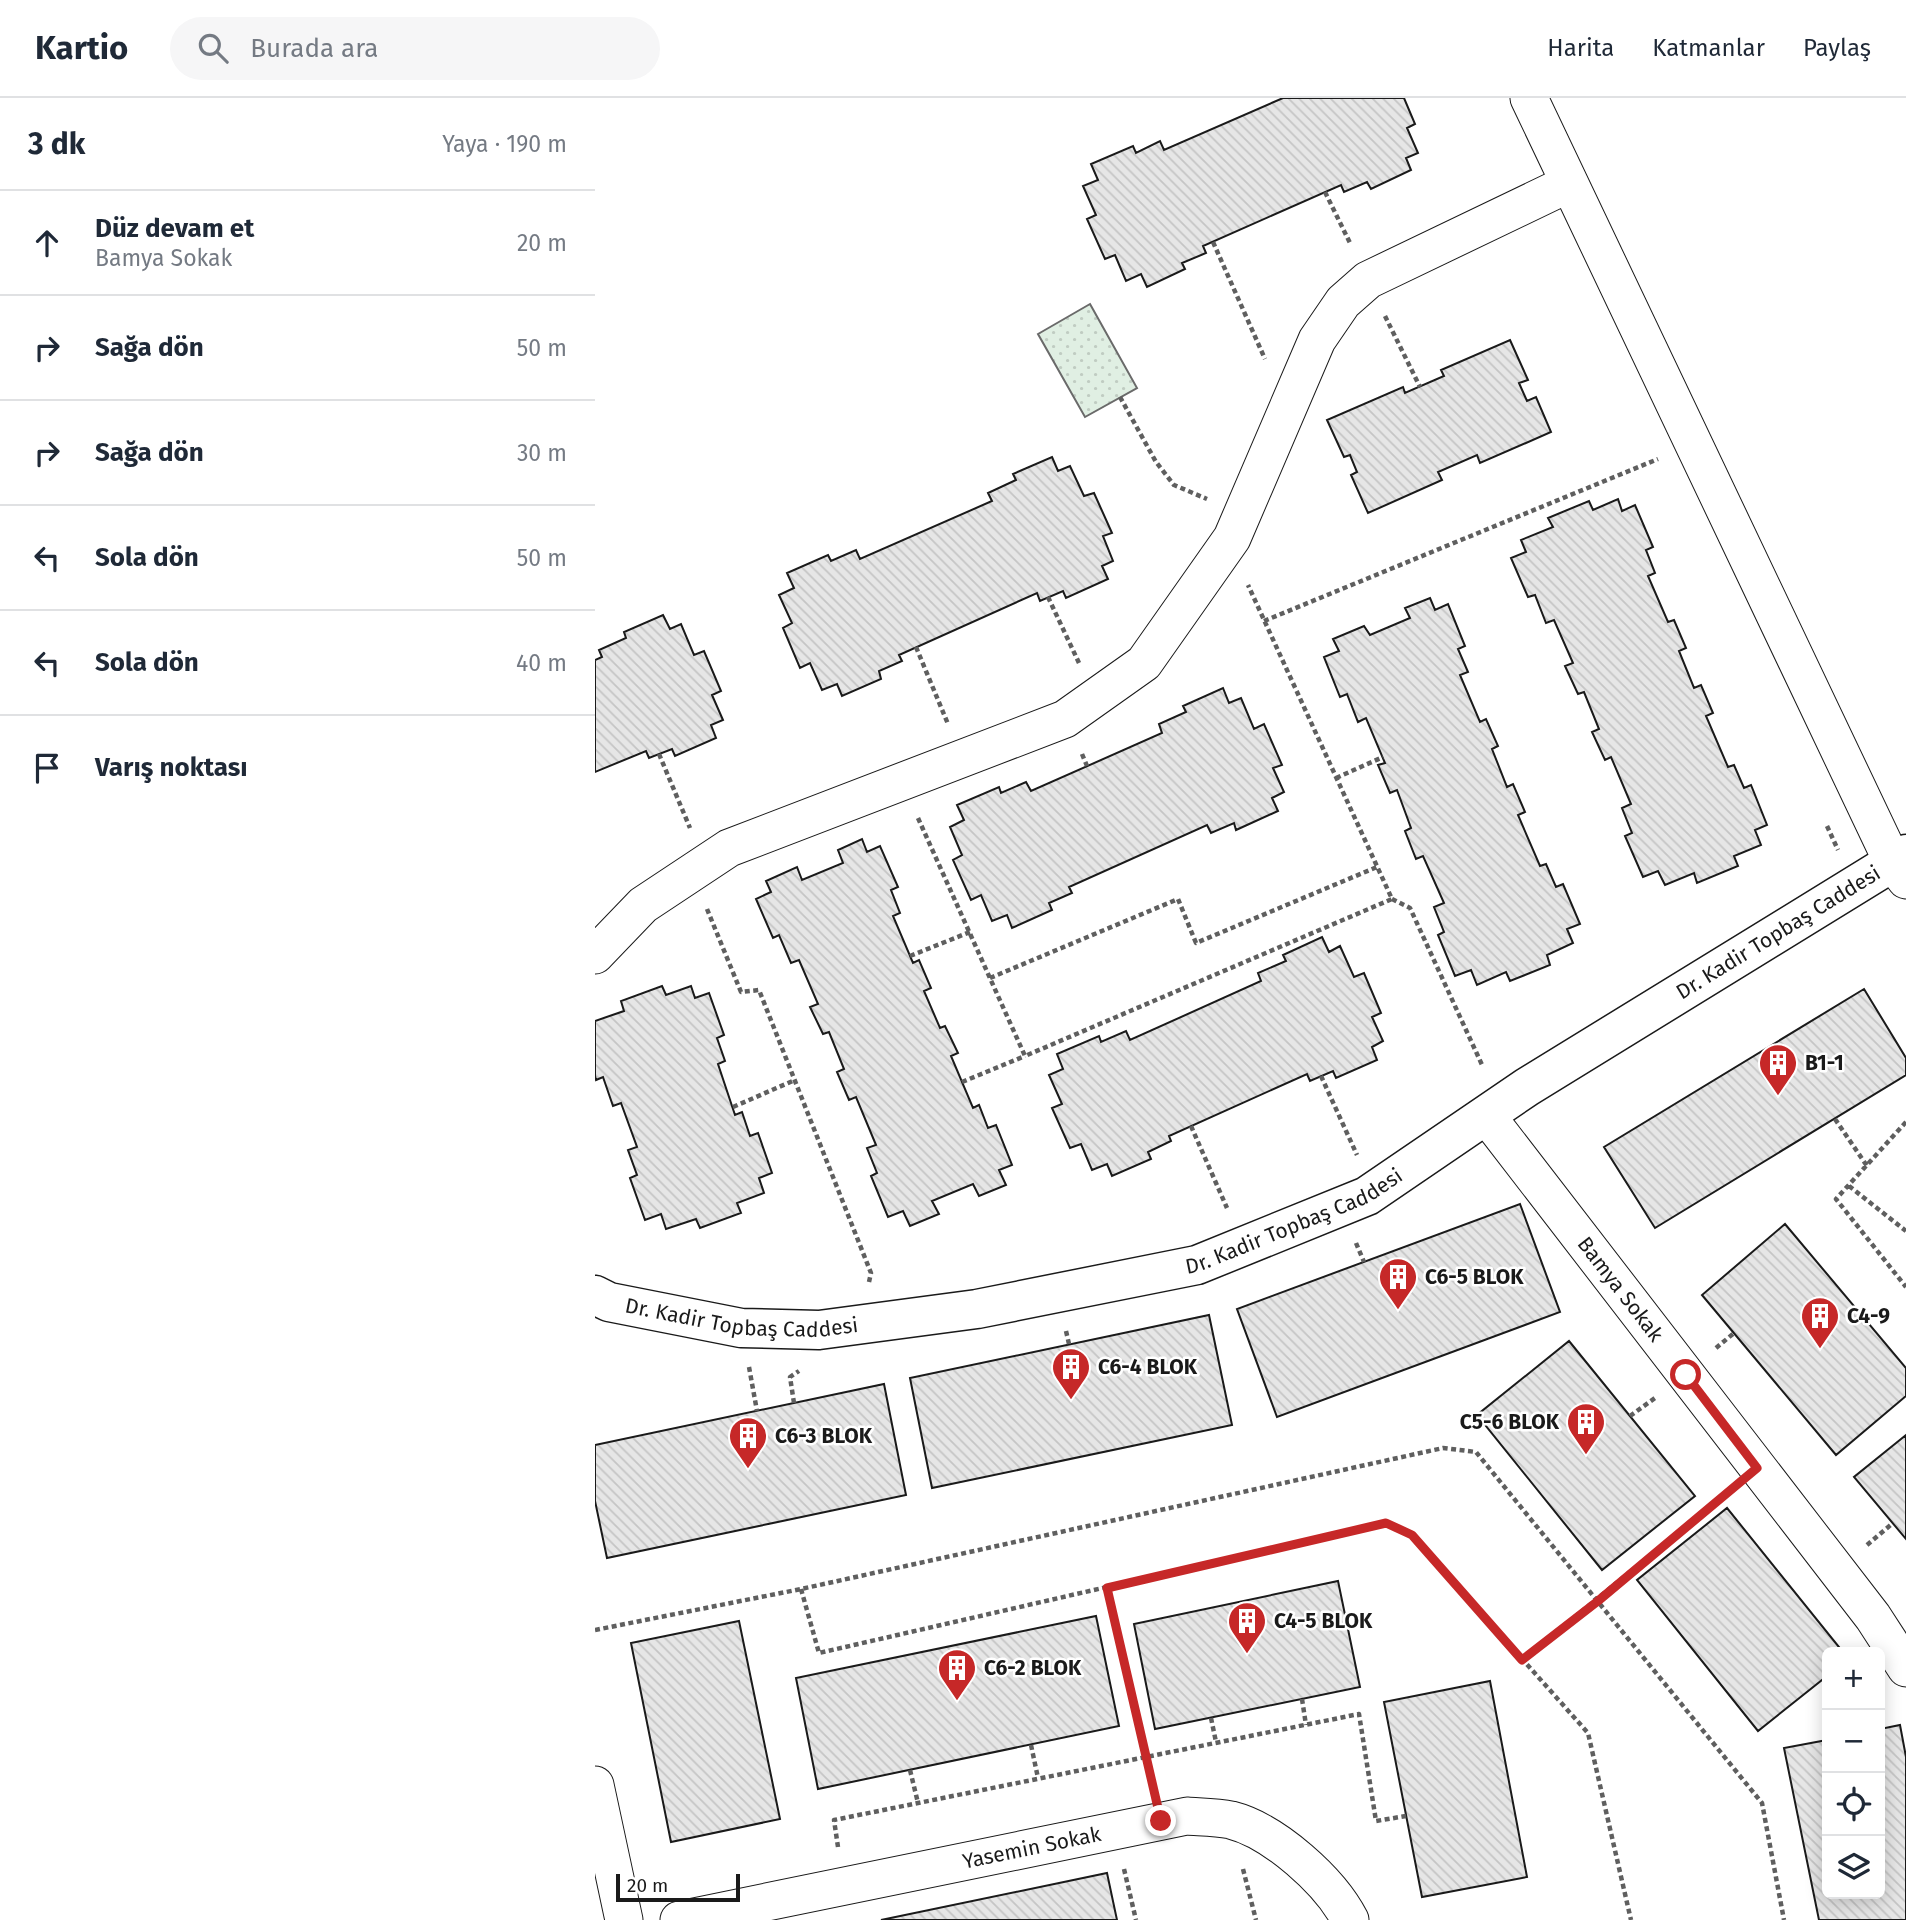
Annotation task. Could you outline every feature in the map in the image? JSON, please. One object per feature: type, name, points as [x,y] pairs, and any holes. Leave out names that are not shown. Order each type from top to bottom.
[{"type":"street","points":[[1529,98],[1694,447],[1901,866]]},
{"type":"street","points":[[595,955],[643,905],[729,848],[1065,719],[1096,700],[1144,663],[1235,529],[1317,340],[1343,302],[1368,280],[1568,184]]},
{"type":"street","name":"Dr. Kadir Topbaş Caddesi","points":[[595,1295],[609,1302],[741,1328],[819,1330],[977,1309],[1197,1265],[1374,1191],[1493,1110],[1842,891],[1901,866]]},
{"type":"street","name":"Bamya Sokak","points":[[1493,1110],[1757,1468],[1873,1618],[1906,1668]]},
{"type":"street","points":[[595,1784],[624,1920]]},
{"type":"street","name":"Yasemin Sokak","points":[[679,1920],[1187,1815],[1232,1820],[1284,1845],[1341,1902],[1350,1920]]},
{"type":"path","points":[[1213,242],[1272,376],[1295,392]]},
{"type":"path","points":[[1120,397],[1156,462],[1174,485],[1235,529],[1264,621],[1392,899],[1410,908],[1493,1110]]},
{"type":"path","points":[[1264,621],[1694,447]]},
{"type":"path","points":[[1048,597],[1096,700]]},
{"type":"path","points":[[916,647],[962,759]]},
{"type":"path","points":[[659,754],[741,992],[759,990],[871,1273],[863,1324]]},
{"type":"path","points":[[1336,778],[1383,757]]},
{"type":"path","points":[[902,782],[1025,1056]]},
{"type":"path","points":[[990,978],[1178,899],[1196,943],[1377,867]]},
{"type":"path","points":[[961,1082],[1392,899]]},
{"type":"path","points":[[910,956],[970,932]]},
{"type":"path","points":[[1321,1076],[1374,1191]]},
{"type":"path","points":[[733,1107],[795,1080]]},
{"type":"path","points":[[1835,1119],[1867,1166]]},
{"type":"path","points":[[1906,1122],[1836,1199],[1906,1287]]},
{"type":"path","points":[[1191,1126],[1244,1246]]},
{"type":"path","points":[[1849,1186],[1906,1230]]},
{"type":"path","points":[[595,1630],[801,1589],[1443,1448],[1476,1452],[1762,1803],[1784,1920]]},
{"type":"path","points":[[1522,1660],[1598,1601],[1757,1468]]},
{"type":"path","points":[[801,1589],[820,1653],[1386,1523],[1412,1535],[1588,1733],[1631,1920]]},
{"type":"path","points":[[1107,1588],[1161,1821]]},
{"type":"path","points":[[1302,1699],[1306,1725]]},
{"type":"path","points":[[844,1886],[834,1820],[1359,1714],[1377,1821],[1406,1816]]},
{"type":"path","points":[[1211,1718],[1216,1742]]},
{"type":"path","points":[[1031,1745],[1038,1778]]},
{"type":"path","points":[[909,1770],[918,1803]]},
{"type":"path","points":[[1116,1831],[1136,1920]]},
{"type":"green space","points":[[1090,304],[1137,388],[1085,417],[1038,334]]},
{"type":"building","points":[[1283,98],[1404,98],[1415,124],[1407,128],[1418,153],[1406,158],[1411,170],[1371,189],[1367,182],[1344,192],[1341,185],[1203,246],[1206,253],[1182,263],[1185,269],[1147,287],[1141,274],[1126,281],[1115,255],[1105,259],[1087,219],[1096,215],[1083,186],[1098,180],[1091,164],[1133,146],[1136,153],[1160,141],[1164,150]]},
{"type":"building","points":[[1510,340],[1528,380],[1519,383],[1527,401],[1536,397],[1551,432],[1480,463],[1477,455],[1438,472],[1442,480],[1368,513],[1351,475],[1357,472],[1350,455],[1344,457],[1327,420],[1403,387],[1405,393],[1444,376],[1441,370]]},
{"type":"building","points":[[1052,457],[1058,471],[1070,466],[1084,496],[1094,493],[1112,533],[1103,536],[1113,561],[1102,566],[1108,579],[1066,598],[1063,591],[1040,601],[1037,593],[899,655],[902,661],[879,671],[881,679],[842,696],[837,684],[822,690],[810,663],[800,668],[783,628],[792,623],[779,595],[794,588],[787,573],[828,555],[831,561],[856,550],[860,559],[992,501],[988,493],[1016,480],[1013,474]]},
{"type":"building","points":[[1618,499],[1622,511],[1635,505],[1653,547],[1646,550],[1655,573],[1648,576],[1668,622],[1674,620],[1686,648],[1679,651],[1694,688],[1701,685],[1713,713],[1706,716],[1728,767],[1734,765],[1744,788],[1751,785],[1767,825],[1755,830],[1761,845],[1734,856],[1738,866],[1697,883],[1694,873],[1665,885],[1658,871],[1643,877],[1625,836],[1632,833],[1622,808],[1631,804],[1611,757],[1605,760],[1592,732],[1599,729],[1584,692],[1578,694],[1565,666],[1573,663],[1554,620],[1546,623],[1535,595],[1528,597],[1511,558],[1526,552],[1521,540],[1553,527],[1548,518],[1589,501],[1593,510]]},
{"type":"building","points":[[1430,598],[1435,610],[1448,604],[1465,646],[1458,649],[1468,672],[1460,675],[1480,722],[1486,719],[1498,746],[1492,749],[1507,787],[1513,784],[1525,812],[1518,815],[1540,866],[1546,864],[1556,887],[1563,884],[1580,924],[1567,929],[1573,943],[1547,955],[1550,965],[1510,981],[1506,972],[1477,985],[1471,970],[1455,976],[1438,935],[1444,932],[1434,907],[1444,903],[1423,856],[1416,859],[1405,831],[1411,828],[1397,790],[1390,793],[1378,765],[1385,763],[1366,718],[1358,722],[1347,694],[1340,697],[1324,657],[1339,651],[1333,639],[1364,626],[1370,635],[1410,618],[1405,608]]},
{"type":"building","points":[[663,615],[670,629],[681,624],[694,655],[704,651],[721,691],[712,695],[723,720],[711,725],[716,738],[675,756],[672,749],[649,758],[646,751],[595,772],[595,660],[602,657],[599,650],[626,638],[624,632]]},
{"type":"building","points":[[1223,688],[1229,703],[1241,698],[1254,729],[1264,724],[1282,765],[1273,768],[1284,792],[1272,798],[1278,811],[1236,830],[1234,823],[1211,833],[1207,825],[1069,887],[1072,893],[1049,903],[1052,910],[1012,928],[1007,915],[992,921],[981,895],[971,900],[953,860],[962,855],[950,827],[964,820],[957,805],[999,787],[1001,793],[1026,782],[1031,791],[1162,733],[1159,724],[1186,712],[1183,706]]},
{"type":"building","points":[[862,839],[867,852],[880,846],[898,887],[891,890],[900,913],[893,916],[913,963],[919,960],[931,988],[924,991],[940,1028],[945,1026],[958,1053],[951,1056],[973,1108],[979,1105],[988,1128],[996,1125],[1012,1165],[999,1170],[1006,1185],[979,1196],[973,1184],[932,1201],[939,1214],[910,1226],[903,1211],[888,1217],[871,1176],[877,1173],[867,1148],[876,1145],[856,1097],[849,1100],[837,1072],[844,1069],[829,1032],[823,1034],[810,1007],[818,1004],[799,960],[791,963],[779,935],[773,938],[756,899],[771,892],[766,881],[797,867],[802,880],[843,863],[838,850]]},
{"type":"building","points":[[1322,937],[1329,952],[1340,946],[1354,977],[1364,973],[1381,1013],[1372,1017],[1383,1041],[1372,1047],[1377,1060],[1336,1078],[1333,1071],[1310,1081],[1307,1074],[1169,1136],[1171,1141],[1148,1152],[1151,1159],[1112,1176],[1107,1164],[1092,1170],[1081,1144],[1070,1148],[1052,1108],[1062,1104],[1049,1075],[1063,1069],[1057,1054],[1099,1036],[1101,1042],[1126,1031],[1130,1040],[1261,981],[1258,973],[1286,961],[1283,955]]},
{"type":"building","points":[[662,986],[666,995],[691,986],[695,998],[709,993],[724,1035],[717,1038],[725,1061],[718,1064],[735,1115],[742,1112],[750,1136],[758,1133],[772,1173],[759,1178],[764,1193],[737,1203],[741,1213],[700,1228],[696,1219],[666,1229],[661,1214],[645,1220],[630,1178],[637,1175],[628,1150],[637,1147],[621,1103],[613,1106],[603,1077],[596,1080],[595,1076],[595,1021],[624,1011],[621,1001]]},
{"type":"building","name":"B1-1","points":[[1864,989],[1906,1058],[1906,1075],[1655,1228],[1604,1147]]},
{"type":"building","name":"C6-5 BLOK","points":[[1520,1204],[1560,1312],[1277,1417],[1237,1309]]},
{"type":"building","name":"C4-9","points":[[1785,1224],[1906,1368],[1906,1396],[1836,1455],[1702,1295]]},
{"type":"building","name":"C6-4 BLOK","points":[[1209,1315],[1232,1425],[932,1488],[910,1378]]},
{"type":"building","name":"C5-6 BLOK","points":[[1569,1341],[1695,1496],[1602,1570],[1477,1415]]},
{"type":"building","name":"C6-3 BLOK","points":[[884,1384],[906,1495],[607,1558],[595,1501],[595,1445]]},
{"type":"building","points":[[1906,1435],[1906,1539],[1854,1477]]},
{"type":"building","points":[[1727,1508],[1839,1647],[1822,1647],[1822,1680],[1758,1731],[1637,1580]]},
{"type":"building","name":"C4-5 BLOK","points":[[1338,1581],[1360,1687],[1155,1729],[1134,1624]]},
{"type":"building","name":"C6-2 BLOK","points":[[1096,1616],[1119,1726],[818,1789],[796,1678]]},
{"type":"building","points":[[739,1621],[780,1819],[671,1842],[631,1643]]},
{"type":"building","points":[[1490,1681],[1527,1877],[1422,1897],[1384,1702]]},
{"type":"building","points":[[1900,1725],[1906,1757],[1906,1920],[1819,1920],[1784,1748],[1822,1741],[1822,1899],[1885,1899],[1885,1728]]},
{"type":"building","points":[[1107,1873],[1117,1920],[881,1920]]},
{"type":"place","name":"B1-1","points":[[1778,1097]]},
{"type":"place","name":"C6-5 BLOK","points":[[1398,1311]]},
{"type":"place","name":"C4-9","points":[[1820,1350]]},
{"type":"place","name":"C6-4 BLOK","points":[[1071,1401]]},
{"type":"place","name":"C5-6 BLOK","points":[[1586,1456]]},
{"type":"place","name":"C6-3 BLOK","points":[[748,1470]]},
{"type":"place","name":"C4-5 BLOK","points":[[1247,1655]]},
{"type":"place","name":"C6-2 BLOK","points":[[957,1702]]},
{"type":"route","points":[[1161,1821],[1107,1588],[1386,1523],[1412,1535],[1522,1660],[1598,1601],[1757,1468],[1686,1375]]}]
